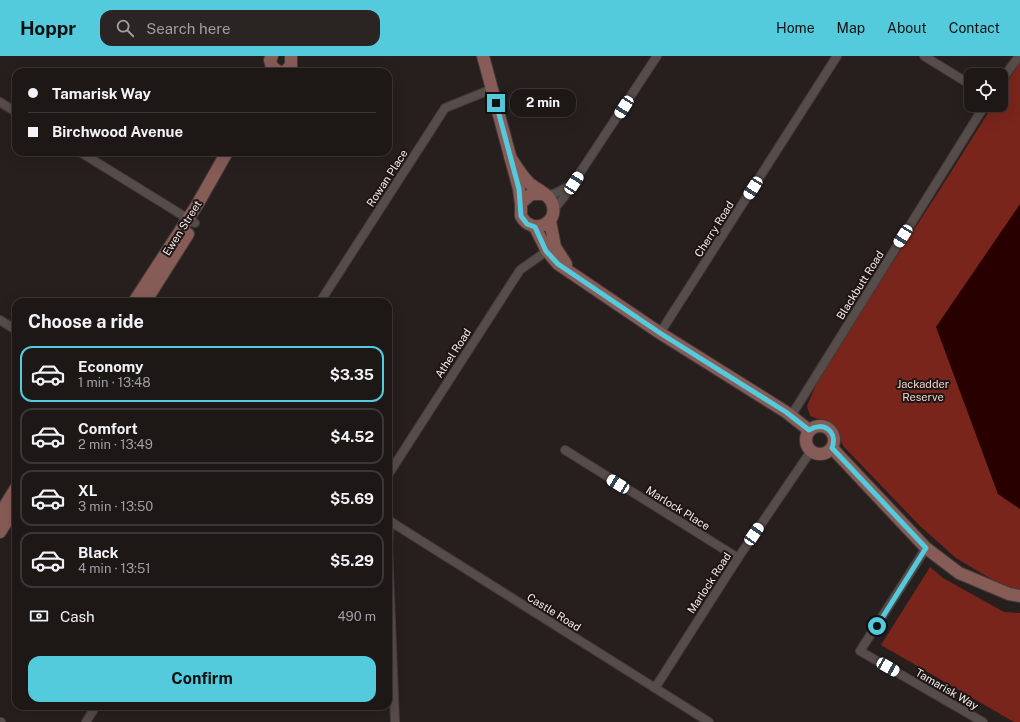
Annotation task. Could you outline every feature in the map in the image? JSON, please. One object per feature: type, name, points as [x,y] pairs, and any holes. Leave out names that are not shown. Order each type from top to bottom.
[{"type":"street","points":[[272,56],[270,63],[274,68]]},
{"type":"street","points":[[285,68],[291,66],[291,56]]},
{"type":"street","points":[[483,56],[519,189],[521,204],[520,214],[529,225],[535,227],[542,226],[552,215],[657,56]]},
{"type":"street","name":"Cherry Road","points":[[660,333],[837,56]]},
{"type":"street","points":[[924,56],[964,81]]},
{"type":"street","points":[[1008,72],[1020,56]]},
{"type":"street","name":"Rowan Place","points":[[323,298],[445,108],[492,89]]},
{"type":"street","points":[[0,102],[12,110]]},
{"type":"street","name":"Blackbutt Road","points":[[791,416],[981,112]]},
{"type":"street","points":[[86,156],[191,221]]},
{"type":"street","name":"Ewen Street","points":[[147,298],[191,221],[225,156]]},
{"type":"street","name":"Ewen Street","points":[[137,298],[191,221],[233,156]]},
{"type":"street","points":[[510,157],[521,174],[552,203],[555,247],[575,276]]},
{"type":"street","points":[[521,204],[524,199],[531,194],[556,194],[574,183]]},
{"type":"street","points":[[535,227],[546,251],[558,264],[660,333],[791,416],[809,430]]},
{"type":"street","name":"Athel Road","points":[[392,469],[520,270],[546,251]]},
{"type":"street","points":[[0,320],[12,328]]},
{"type":"street","points":[[815,426],[823,426],[830,430],[834,436],[832,448],[826,453],[820,454],[811,452],[806,445],[805,439],[809,430],[815,426]]},
{"type":"street","points":[[832,448],[926,548],[959,573],[1009,594],[1020,596]]},
{"type":"street","name":"Marlock Place","points":[[565,450],[738,558]]},
{"type":"street","name":"Marlock Road","points":[[655,688],[738,558],[811,452]]},
{"type":"street","points":[[0,514],[12,494]]},
{"type":"street","points":[[0,532],[12,512]]},
{"type":"street","name":"Castle Road","points":[[392,522],[709,722]]},
{"type":"street","name":"Tamarisk Way","points":[[926,548],[860,651],[983,722]]},
{"type":"street","points":[[86,722],[94,710]]},
{"type":"street","points":[[392,710],[394,722]]},
{"type":"green space","name":"Jackadder Reserve","points":[[1020,61],[1020,589],[1006,588],[956,558],[919,525],[844,447],[832,424],[810,416],[807,406],[821,373],[989,112],[1008,112],[1008,81]]},
{"type":"green space","points":[[930,567],[943,578],[1004,612],[1020,613],[1020,722],[1014,722],[881,645]]},
{"type":"shaded area","points":[[1020,204],[1020,509],[998,494],[936,327]]},
{"type":"route","points":[[496,103],[519,189],[521,216],[524,222],[535,227],[546,251],[558,264],[660,333],[786,412],[809,430],[815,426],[823,426],[830,430],[834,436],[832,448],[926,548],[877,626]]}]
